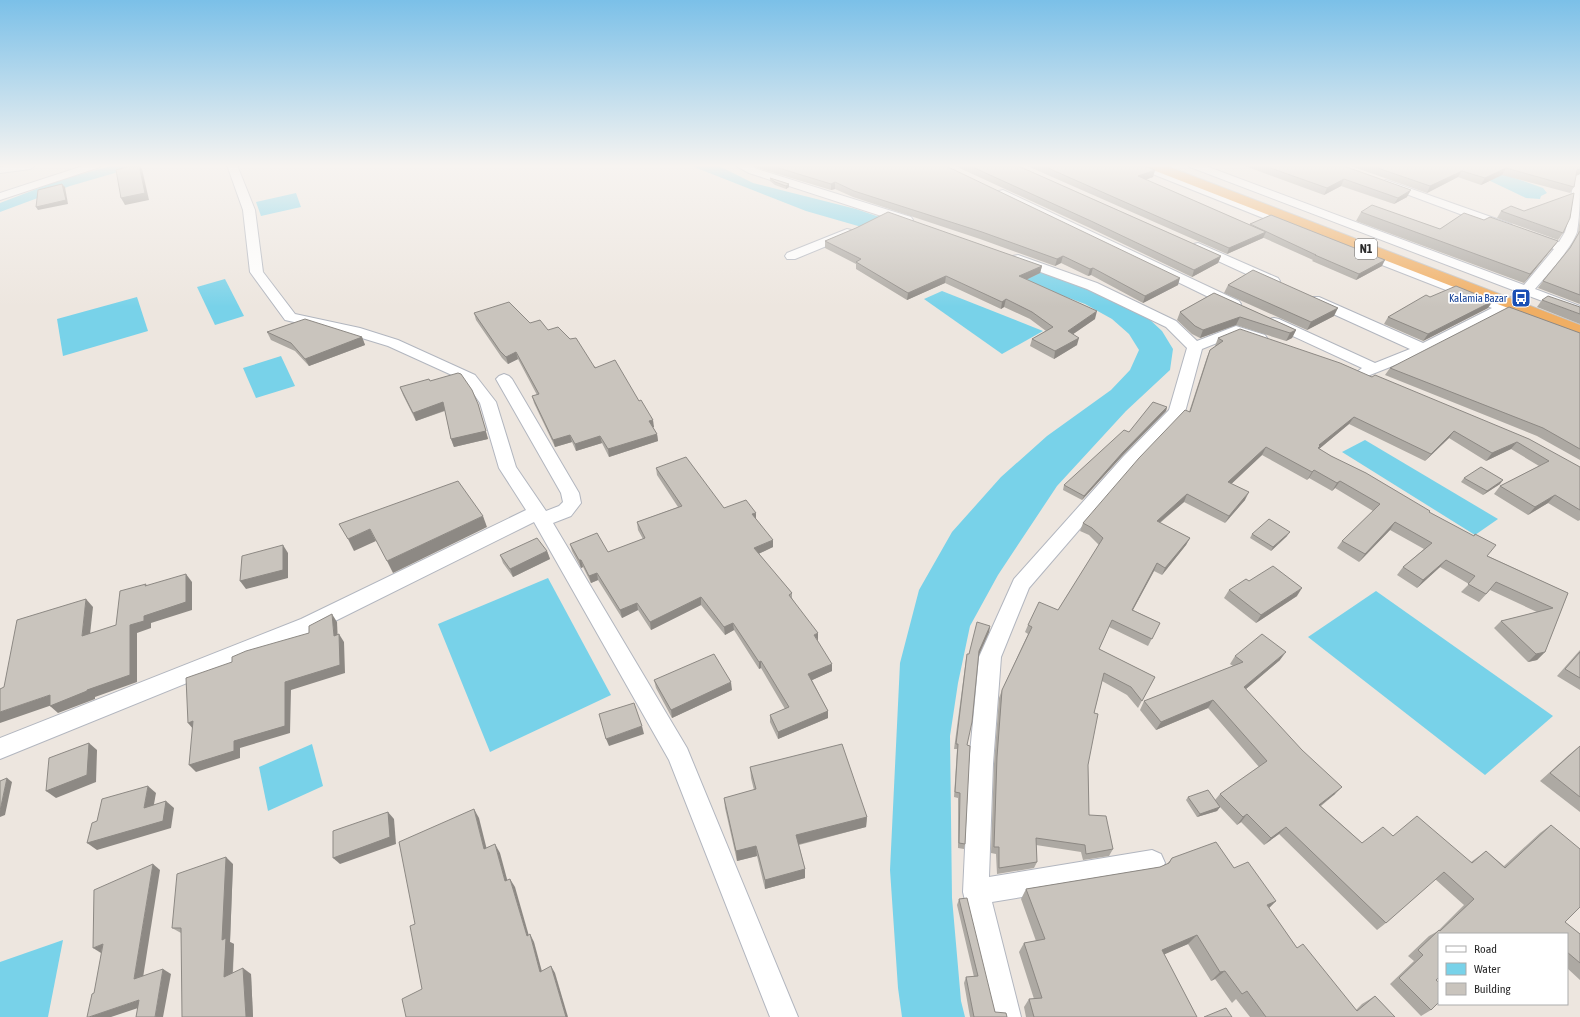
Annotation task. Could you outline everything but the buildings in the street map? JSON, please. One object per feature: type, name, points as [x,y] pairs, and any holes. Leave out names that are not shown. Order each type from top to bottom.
[{"type":"highway","name":"N1","points":[[1275,212],[1580,331]]},
{"type":"highway","name":"N1","points":[[1299,212],[1580,320]]},
{"type":"street","points":[[249,212],[257,272],[290,317],[355,331],[393,343],[470,378],[488,402],[508,468],[540,516],[679,755],[784,1017]]},
{"type":"street","points":[[880,212],[916,223]]},
{"type":"street","points":[[1043,212],[1247,310]]},
{"type":"street","points":[[1261,212],[1580,338]]},
{"type":"street","points":[[1317,212],[1525,293],[1580,310]]},
{"type":"street","points":[[1467,212],[1561,247]]},
{"type":"street","points":[[1525,293],[1571,233],[1574,212]]},
{"type":"street","points":[[868,222],[884,214]]},
{"type":"street","points":[[791,256],[856,229]]},
{"type":"street","points":[[1185,242],[1286,287]]},
{"type":"street","points":[[1005,254],[1092,286],[1171,324],[1195,347]]},
{"type":"street","points":[[1300,294],[1423,349]]},
{"type":"street","points":[[1318,358],[1369,370],[1423,349],[1504,307]]},
{"type":"street","points":[[1261,316],[1369,370],[1385,382]]},
{"type":"street","points":[[1195,347],[1236,330],[1273,343]]},
{"type":"street","points":[[1007,1017],[976,892],[981,764],[990,657],[1021,584],[1129,461],[1177,412],[1195,347]]},
{"type":"street","points":[[0,749],[308,625],[540,516],[565,511],[572,503],[570,493],[504,379]]},
{"type":"street","points":[[976,892],[1152,863]]},
{"type":"water","points":[[260,212],[277,212],[261,216]]},
{"type":"water","points":[[811,212],[866,212],[1065,280],[1104,295],[1148,318],[1162,331],[1173,349],[1170,370],[1126,411],[1057,486],[998,575],[970,626],[958,683],[950,736],[952,898],[961,1001],[965,1017],[902,1017],[898,988],[890,870],[900,663],[919,590],[952,532],[1001,477],[1047,436],[1111,390],[1130,370],[1139,350],[1129,334],[1112,319],[1085,304],[931,247]]},
{"type":"water","points":[[225,279],[244,316],[215,325],[197,287]]},
{"type":"water","points":[[942,291],[1043,331],[1002,354],[924,299]]},
{"type":"water","points":[[137,297],[148,331],[63,356],[57,319]]},
{"type":"water","points":[[281,356],[295,386],[256,398],[243,368]]},
{"type":"water","points":[[1365,440],[1498,519],[1475,535],[1342,452]]},
{"type":"water","points":[[548,578],[611,695],[490,752],[438,624]]},
{"type":"water","points":[[1376,591],[1553,716],[1485,775],[1308,637]]},
{"type":"water","points":[[312,744],[323,786],[268,811],[259,767]]},
{"type":"water","points":[[63,940],[48,1017],[0,1017],[0,962]]},
{"type":"tunnel","points":[[1505,307],[1524,294]]},
{"type":"place","name":"Kalamia Bazar","points":[[1521,298]]}]
